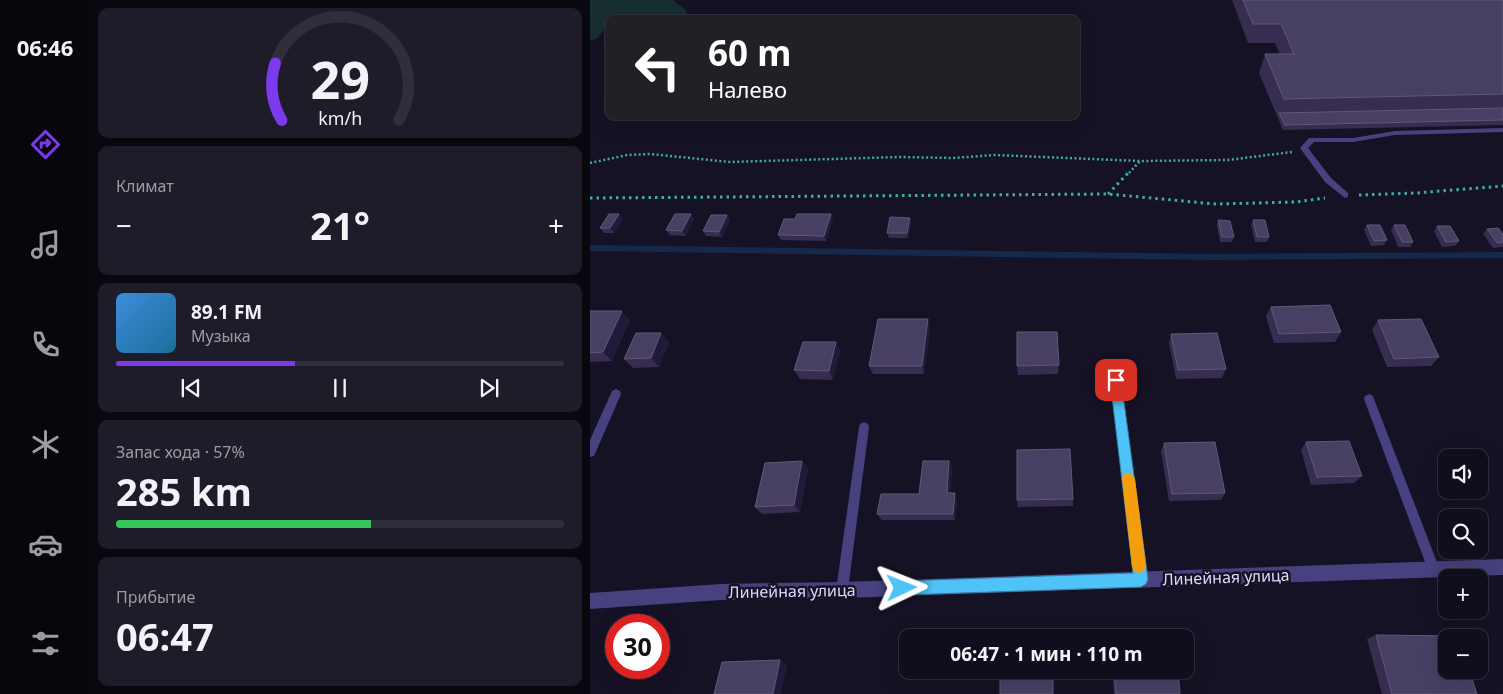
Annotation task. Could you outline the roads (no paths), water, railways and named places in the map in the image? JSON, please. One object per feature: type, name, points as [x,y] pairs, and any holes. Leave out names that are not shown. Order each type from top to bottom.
[{"type":"street","name":"Линейная улица","points":[[590,602],[721,592],[842,590],[1503,566]]},
{"type":"lane","points":[[1345,195],[1328,180],[1304,148],[1312,140],[1353,140],[1395,133],[1503,130]]},
{"type":"lane","points":[[1116,380],[1141,579]]},
{"type":"lane","points":[[590,452],[616,394]]},
{"type":"lane","points":[[1369,399],[1434,570]]},
{"type":"lane","points":[[842,590],[864,427]]},
{"type":"waterway","points":[[590,248],[1214,257],[1503,255]]}]
